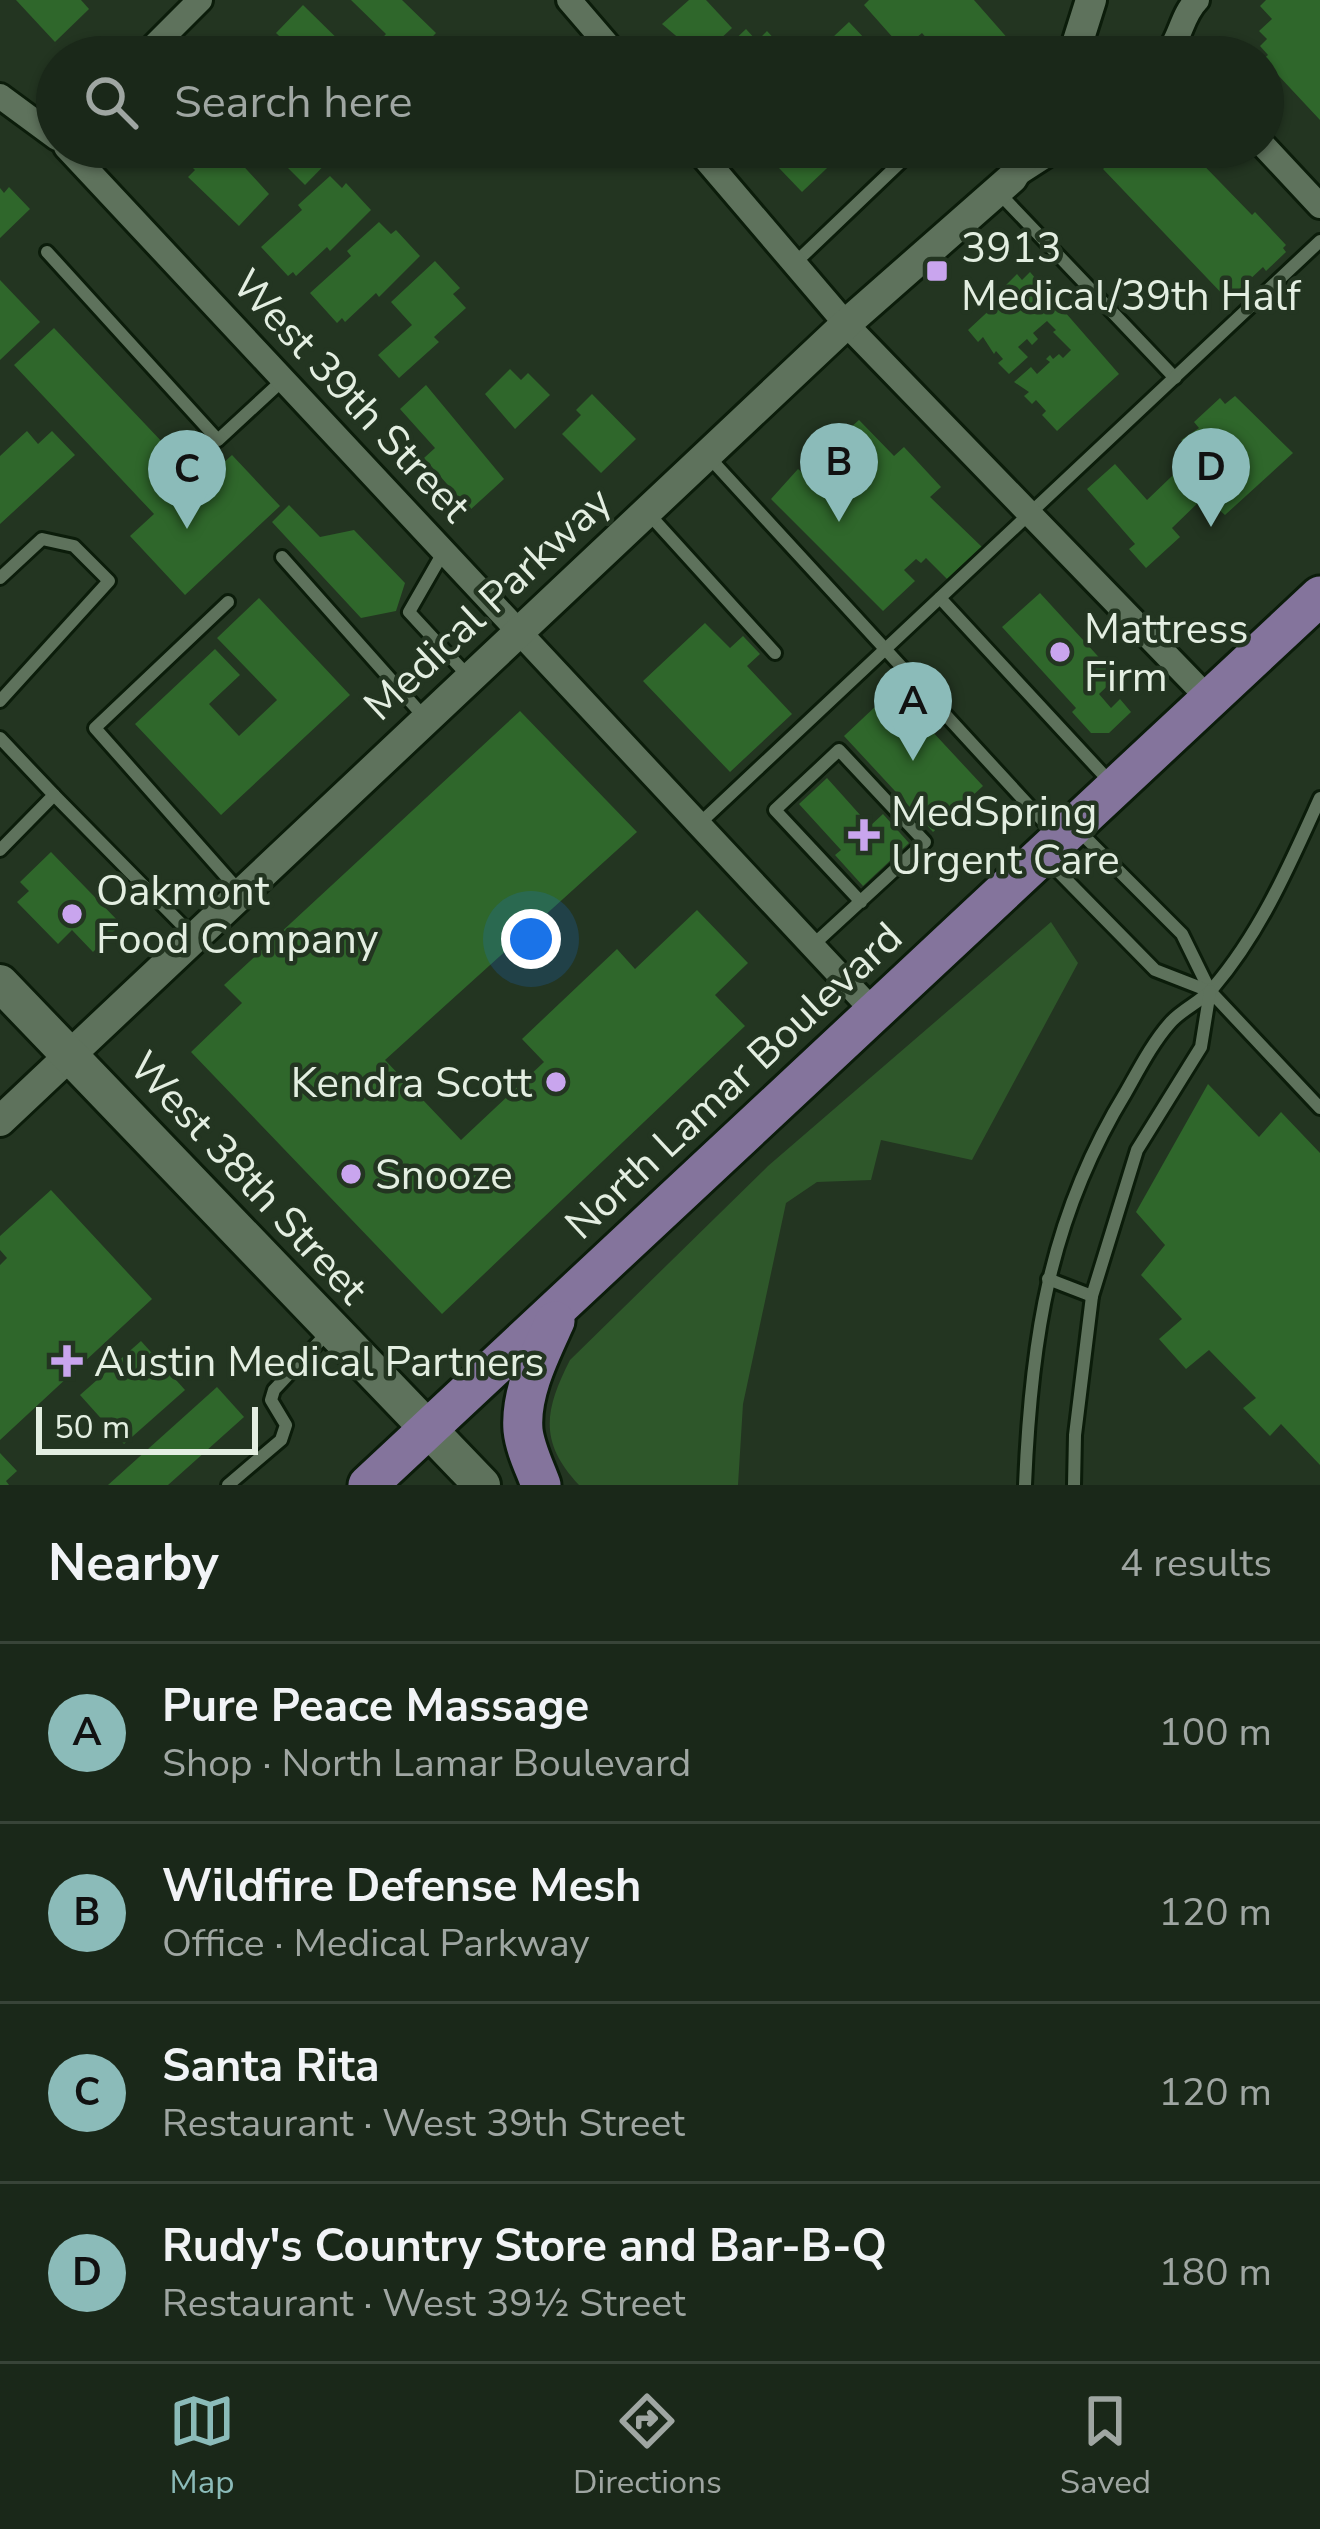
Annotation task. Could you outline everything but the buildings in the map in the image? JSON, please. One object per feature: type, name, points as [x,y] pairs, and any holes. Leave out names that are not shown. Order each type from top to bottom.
[{"type":"main road","name":"North Lamar Boulevard","points":[[368,1485],[1320,596]]},
{"type":"main road","name":"West 38th Street","points":[[0,983],[482,1485]]},
{"type":"main road","points":[[541,1485],[523,1430],[524,1408],[539,1356],[562,1305]]},
{"type":"street","points":[[164,36],[200,0]]},
{"type":"street","points":[[569,0],[600,36]]},
{"type":"street","points":[[1079,36],[1090,0]]},
{"type":"street","points":[[1178,36],[1186,11],[1197,0]]},
{"type":"street","points":[[0,96],[36,123]]},
{"type":"street","points":[[1284,167],[1320,206]]},
{"type":"street","name":"West 39th Street","points":[[86,168],[875,1013]]},
{"type":"street","points":[[713,168],[846,324],[1209,699]]},
{"type":"street","name":"Medical Parkway","points":[[0,1120],[846,324],[1005,184],[1016,168]]},
{"type":"street","points":[[1005,184],[1028,168]]},
{"type":"lane","points":[[795,263],[894,168]]},
{"type":"lane","points":[[1005,184],[1174,378]]},
{"type":"lane","points":[[699,824],[1320,241]]},
{"type":"lane","points":[[46,252],[218,440],[284,380]]},
{"type":"lane","points":[[707,454],[1059,841],[1156,970],[1210,991]]},
{"type":"lane","points":[[646,511],[775,653]]},
{"type":"lane","points":[[0,578],[42,539],[74,545],[110,581],[0,701]]},
{"type":"lane","points":[[444,551],[410,612],[470,678]]},
{"type":"lane","points":[[282,557],[426,719]]},
{"type":"lane","points":[[940,598],[1115,788]]},
{"type":"lane","points":[[228,602],[95,728],[241,893]]},
{"type":"lane","points":[[0,738],[195,937]]},
{"type":"lane","points":[[812,946],[861,902],[925,842],[839,750],[775,810],[861,902]]},
{"type":"lane","points":[[0,850],[54,794]]},
{"type":"lane","points":[[1025,1485],[1048,1279],[1066,1211],[1112,1115],[1171,1022],[1210,991],[1274,898],[1320,798]]},
{"type":"lane","points":[[1059,841],[1182,934],[1210,991],[1320,1108]]},
{"type":"lane","points":[[1074,1485],[1075,1435],[1092,1296],[1137,1150],[1201,1047],[1210,991]]},
{"type":"lane","points":[[1048,1279],[1092,1296]]},
{"type":"lane","points":[[228,1485],[281,1441],[286,1425],[271,1400],[274,1390],[331,1330]]},
{"type":"green space","points":[[1051,922],[1078,963],[972,1160],[881,1140],[871,1180],[817,1182],[786,1203],[743,1404],[738,1485],[579,1485],[557,1454],[550,1426],[555,1395],[570,1360],[768,1166]]},
{"type":"place","name":"3913 Medical/39th Half","points":[[937,271]]},
{"type":"place","name":"Wildfire Defense Mesh","points":[[839,522]]},
{"type":"place","name":"Rudy's Country Store and Bar-B-Q","points":[[1211,527]]},
{"type":"place","name":"Santa Rita","points":[[187,529]]},
{"type":"place","name":"Mattress Firm","points":[[1060,652]]},
{"type":"place","name":"Pure Peace Massage","points":[[913,761]]},
{"type":"place","name":"MedSpring Urgent Care","points":[[864,835]]},
{"type":"place","name":"Oakmont Food Company","points":[[72,914]]},
{"type":"place","name":"Kendra Scott","points":[[556,1082]]},
{"type":"place","name":"Snooze","points":[[351,1174]]},
{"type":"place","name":"Austin Medical Partners","points":[[67,1361]]}]
